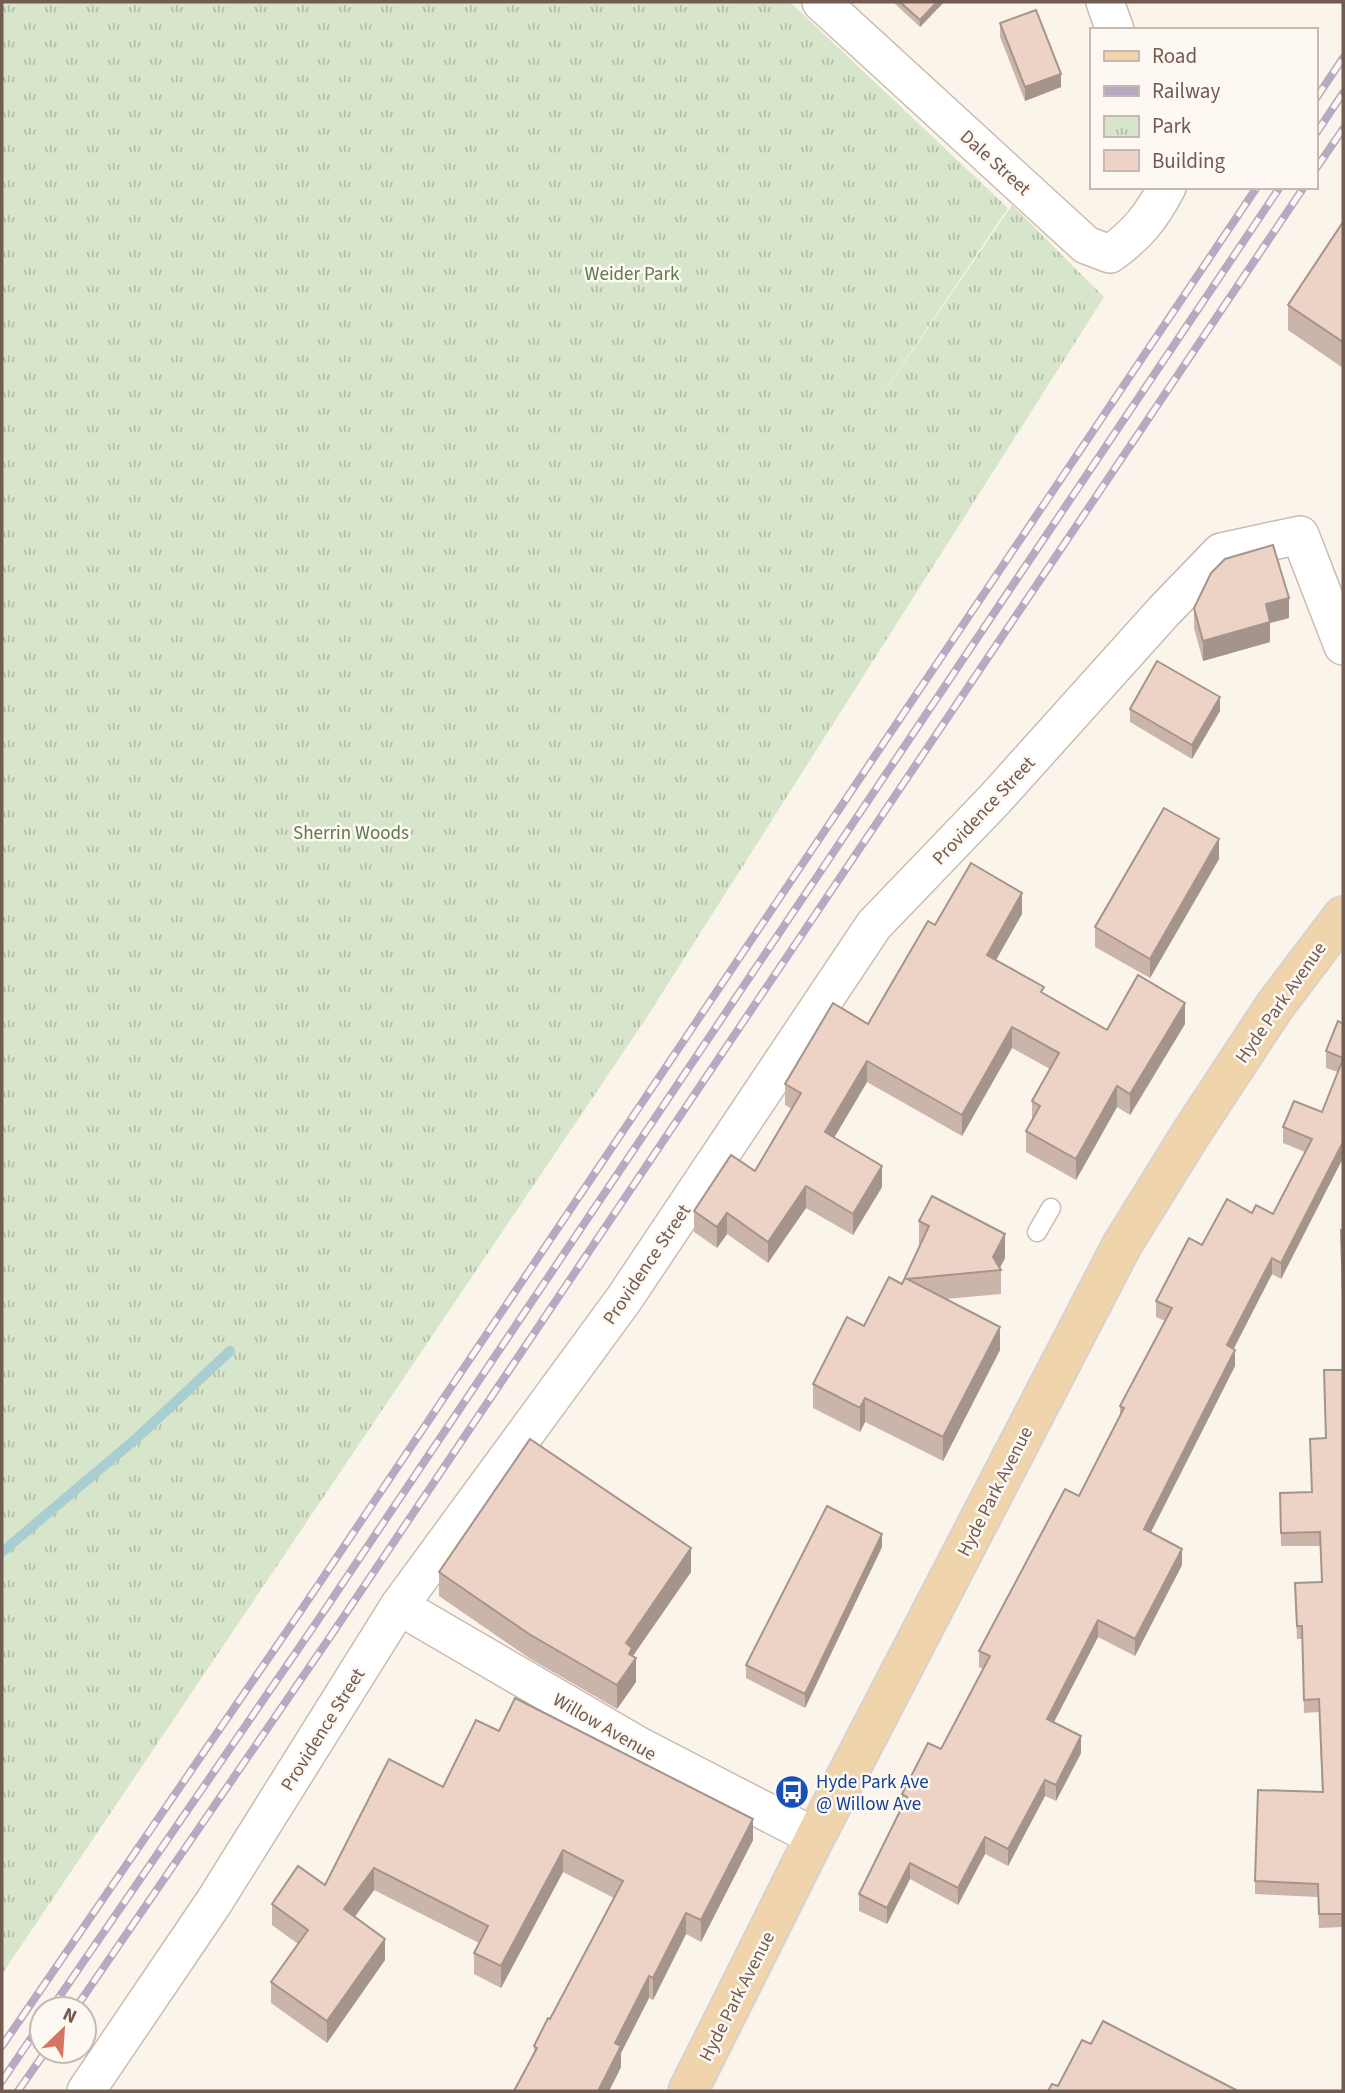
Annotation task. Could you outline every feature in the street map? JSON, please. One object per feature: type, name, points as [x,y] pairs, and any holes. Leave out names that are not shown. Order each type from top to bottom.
[{"type":"main road","name":"Hyde Park Avenue","points":[[688,2091],[815,1838],[1122,1245],[1189,1135],[1267,1019],[1343,916]]},
{"type":"street","name":"Dale Street","points":[[821,2],[1086,245],[1110,254],[1135,237],[1155,211],[1166,189]]},
{"type":"street","points":[[1105,2],[1114,28]]},
{"type":"street","name":"Providence Street","points":[[86,2091],[214,1902],[399,1606],[624,1299],[874,925],[995,799],[1164,611],[1221,552],[1300,535],[1343,646]]},
{"type":"street","name":"Willow Avenue","points":[[399,1606],[639,1746],[815,1838]]},
{"type":"lane","points":[[1037,1232],[1051,1208]]},
{"type":"green space","name":"Sherrin Woods","points":[[2,2],[790,2],[1008,208],[859,429],[1012,205],[1104,297],[647,1017],[2,1974]]},
{"type":"building","points":[[900,2],[937,2],[920,20]]},
{"type":"building","points":[[1036,10],[1061,74],[1025,87],[1000,23]]},
{"type":"building","points":[[1343,222],[1343,342],[1288,305]]},
{"type":"building","points":[[1273,545],[1289,598],[1266,604],[1270,622],[1203,641],[1194,608],[1211,573],[1225,559]]},
{"type":"building","points":[[1157,661],[1220,697],[1192,745],[1130,709]]},
{"type":"building","points":[[1164,808],[1219,839],[1150,959],[1095,927]]},
{"type":"building","points":[[971,863],[1022,893],[987,955],[1044,987],[1041,992],[1107,1030],[1138,975],[1185,1003],[1130,1094],[1117,1086],[1076,1159],[1026,1131],[1040,1106],[1032,1101],[1059,1053],[1012,1027],[962,1115],[867,1061],[825,1132],[882,1166],[853,1214],[806,1186],[768,1242],[727,1213],[717,1227],[694,1211],[731,1155],[755,1171],[801,1093],[785,1084],[833,1003],[868,1024],[928,921],[935,925]]},
{"type":"building","points":[[1338,1021],[1343,1024],[1343,1058],[1326,1051]]},
{"type":"building","points":[[1343,1059],[1343,1142],[1281,1263],[1272,1258],[1227,1345],[1235,1350],[1144,1529],[1182,1549],[1135,1639],[1098,1620],[1047,1719],[1081,1736],[1056,1785],[1045,1780],[1008,1849],[985,1837],[958,1888],[910,1863],[887,1908],[859,1894],[907,1797],[902,1794],[928,1743],[941,1749],[990,1656],[979,1651],[1065,1489],[1079,1496],[1124,1408],[1120,1406],[1172,1308],[1156,1301],[1189,1238],[1202,1245],[1227,1199],[1252,1213],[1256,1205],[1273,1214],[1312,1139],[1283,1127],[1294,1101],[1322,1112]]},
{"type":"building","points":[[932,1196],[1005,1234],[993,1257],[1001,1270],[907,1279],[1000,1327],[943,1437],[865,1398],[860,1408],[813,1384],[847,1317],[864,1326],[889,1277],[902,1284],[929,1226],[919,1221]]},
{"type":"building","points":[[1341,1230],[1343,1230],[1343,1297]]},
{"type":"building","points":[[1324,1370],[1343,1370],[1343,1914],[1319,1914],[1318,1884],[1255,1881],[1258,1790],[1323,1792],[1319,1699],[1304,1700],[1302,1626],[1297,1626],[1295,1583],[1322,1582],[1320,1532],[1281,1533],[1280,1493],[1312,1492],[1310,1439],[1326,1438]]},
{"type":"building","points":[[530,1439],[691,1548],[626,1643],[632,1648],[629,1654],[636,1658],[617,1685],[529,1634],[439,1572]]},
{"type":"building","points":[[827,1506],[882,1534],[805,1694],[746,1665]]},
{"type":"building","points":[[515,1698],[753,1819],[701,1920],[686,1913],[653,1978],[649,1976],[615,2043],[621,2046],[598,2091],[514,2091],[537,2048],[534,2046],[548,2018],[550,2019],[623,1881],[563,1850],[501,1966],[474,1953],[488,1926],[374,1868],[344,1909],[385,1939],[327,2021],[271,1982],[308,1930],[272,1904],[298,1866],[325,1885],[389,1759],[443,1787],[476,1720],[499,1731]]},
{"type":"building","points":[[1103,2021],[1238,2091],[1048,2091],[1052,2084],[1058,2086],[1082,2040],[1091,2044]]},
{"type":"waterway","points":[[2,1552],[138,1437],[230,1351]]},
{"type":"railway","points":[[1317,97],[1343,58]]},
{"type":"railway","points":[[1317,132],[1343,93]]},
{"type":"railway","points":[[1317,167],[1343,129]]},
{"type":"railway","points":[[2,2046],[298,1615],[1256,189]]},
{"type":"railway","points":[[61,1995],[314,1626],[1279,189]]},
{"type":"railway","points":[[85,1995],[330,1637],[1303,189]]},
{"type":"railway","points":[[2,2081],[28,2043]]},
{"type":"railway","points":[[18,2091],[36,2065]]},
{"type":"place","name":"Hyde Park Ave @ Willow Ave","points":[[792,1792]]},
{"type":"park label","name":"Weider Park","points":[[632,273]]}]
